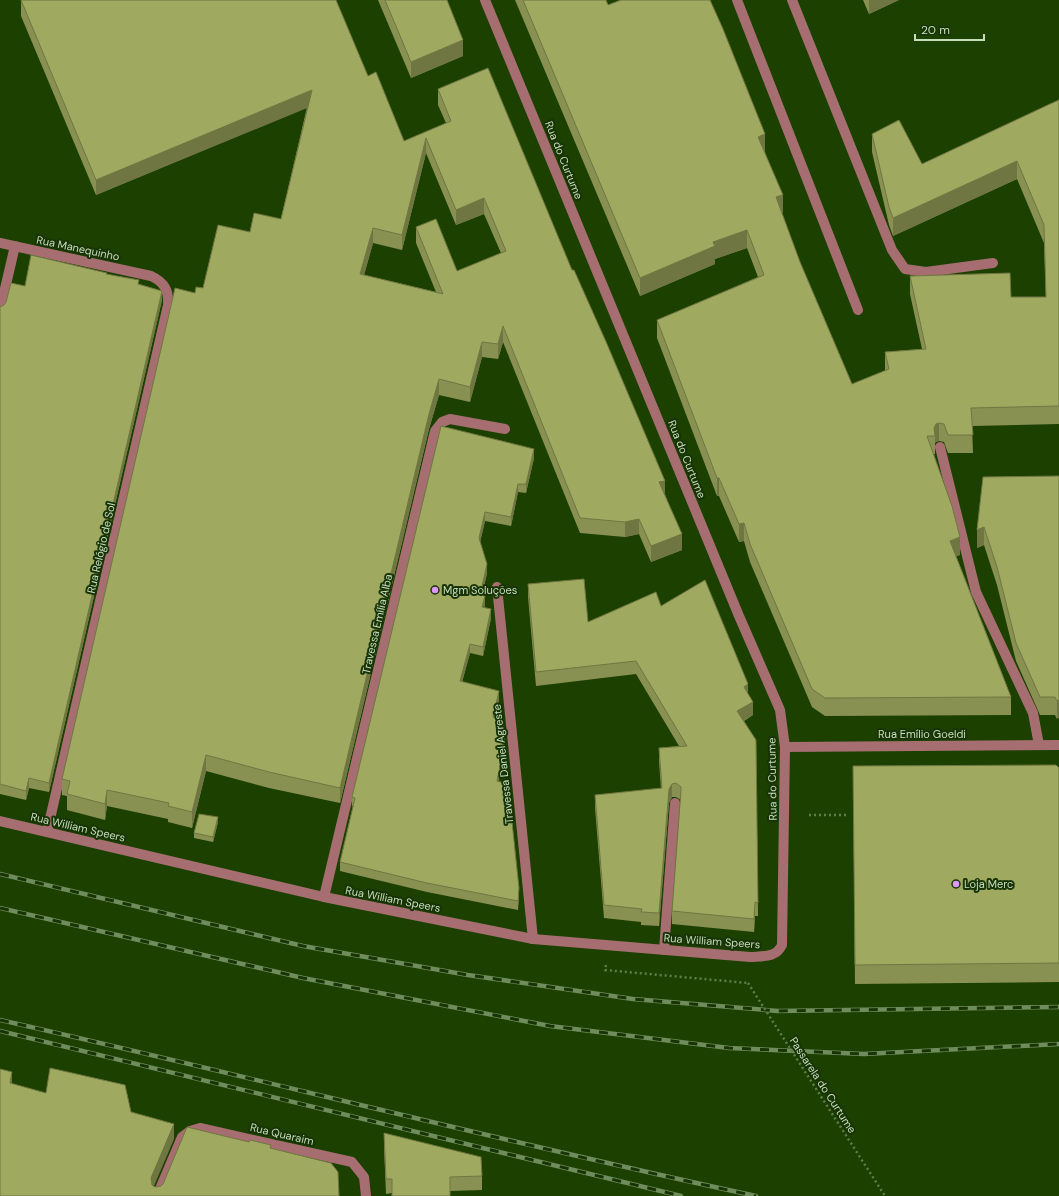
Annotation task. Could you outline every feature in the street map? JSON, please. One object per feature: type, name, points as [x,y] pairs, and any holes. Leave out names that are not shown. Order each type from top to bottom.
[{"type":"street","name":"Rua do Curtume","points":[[485,0],[733,602],[780,710],[785,747],[782,944]]},
{"type":"street","points":[[737,0],[858,310]]},
{"type":"street","points":[[792,0],[892,250],[905,268],[926,272],[992,264]]},
{"type":"street","name":"Rua Manequinho","points":[[0,243],[151,276]]},
{"type":"street","points":[[0,310],[15,246]]},
{"type":"street","name":"Rua Relógio de Sol","points":[[47,832],[168,305],[168,294],[164,285],[151,276]]},
{"type":"street","name":"Travessa Emília Alba","points":[[324,897],[435,431],[442,422],[450,419],[505,429]]},
{"type":"street","points":[[940,447],[976,592],[1033,713],[1039,745]]},
{"type":"street","name":"Travessa Daniel Agreste","points":[[497,587],[533,939]]},
{"type":"street","name":"Rua Emílio Goeldi","points":[[785,747],[1059,745]]},
{"type":"street","points":[[664,950],[675,803]]},
{"type":"street","name":"Rua William Speers","points":[[0,821],[324,897],[533,939],[757,957],[773,955],[780,951],[782,944]]},
{"type":"street","name":"Rua Quaraim","points":[[157,1196],[182,1137],[190,1131],[200,1128],[352,1162],[364,1177],[366,1196]]},
{"type":"path","points":[[809,815],[848,815]]},
{"type":"path","name":"Passarela do Curtume","points":[[606,965],[605,970],[748,983],[885,1196]]},
{"type":"building","points":[[21,0],[336,0],[368,76],[376,72],[404,141],[451,121],[438,89],[488,68],[572,270],[574,270],[607,344],[665,481],[659,482],[682,534],[651,546],[639,519],[625,522],[580,518],[503,326],[498,344],[482,342],[470,387],[439,379],[429,414],[340,788],[269,772],[206,755],[192,812],[168,806],[169,803],[107,790],[105,804],[67,794],[70,781],[62,779],[175,288],[195,293],[196,287],[203,288],[218,225],[250,232],[254,213],[281,219],[312,90],[96,180]],"holes":[[[426,138],[456,210],[484,198],[506,251],[457,271],[436,219],[416,227],[443,294],[360,274],[373,228],[402,235]]]},
{"type":"building","points":[[385,0],[447,0],[463,40],[411,62]]},
{"type":"building","points":[[523,0],[606,0],[608,5],[621,0],[710,0],[765,134],[758,137],[783,195],[776,197],[800,262],[852,384],[889,369],[885,352],[926,349],[910,276],[1010,273],[1011,297],[1046,297],[1044,225],[1017,161],[893,218],[889,207],[872,134],[899,120],[922,164],[1059,100],[1059,406],[971,408],[973,435],[948,435],[944,424],[939,423],[936,424],[934,428],[935,436],[927,436],[952,506],[960,537],[950,541],[1011,697],[825,698],[812,689],[750,544],[744,523],[739,524],[719,478],[717,478],[657,320],[764,275],[747,230],[713,242],[715,246],[640,278]]},
{"type":"building","points":[[31,255],[107,273],[106,274],[139,280],[138,284],[162,291],[49,783],[29,778],[26,791],[0,784],[0,307],[6,302],[11,283],[25,286]]},
{"type":"building","points":[[441,426],[534,449],[526,484],[518,484],[511,517],[485,512],[479,538],[487,564],[480,595],[485,596],[482,607],[491,609],[483,647],[470,644],[460,681],[499,691],[493,717],[503,719],[505,743],[497,781],[508,784],[519,888],[518,901],[427,883],[340,862],[355,798],[352,797]]},
{"type":"building","points":[[1059,476],[1059,700],[1057,701],[1055,697],[1040,697],[1016,643],[997,567],[984,527],[977,530],[983,477]]},
{"type":"building","points":[[584,579],[588,622],[656,592],[661,606],[705,580],[748,684],[744,687],[753,702],[737,711],[756,740],[758,903],[755,902],[754,919],[672,911],[681,790],[681,787],[676,783],[672,784],[669,789],[659,913],[641,912],[642,909],[604,905],[595,795],[662,788],[659,748],[687,746],[636,661],[536,672],[528,584]]},
{"type":"building","name":"Loja Merc","points":[[1056,765],[1059,768],[1059,963],[855,965],[853,766]]},
{"type":"building","points":[[199,814],[218,817],[213,837],[194,833]]},
{"type":"building","points":[[50,1068],[125,1085],[131,1112],[174,1124],[151,1178],[152,1185],[155,1187],[163,1184],[187,1127],[249,1142],[250,1140],[271,1145],[270,1148],[331,1163],[338,1172],[339,1196],[0,1196],[0,1069],[12,1072],[10,1083],[46,1093]]},
{"type":"building","points":[[384,1133],[481,1157],[482,1176],[450,1177],[450,1196],[392,1196],[392,1179],[386,1179]]},
{"type":"railway","points":[[0,874],[303,946],[468,975],[633,999],[778,1011],[1059,1007]]},
{"type":"railway","points":[[0,908],[303,978],[550,1026],[729,1048],[864,1054],[1059,1044]]},
{"type":"railway","points":[[0,1020],[472,1132],[756,1196]]},
{"type":"railway","points":[[0,1031],[681,1196]]},
{"type":"place","name":"Mgm Soluções","points":[[435,590]]},
{"type":"place","name":"Loja Merc","points":[[956,884]]}]
